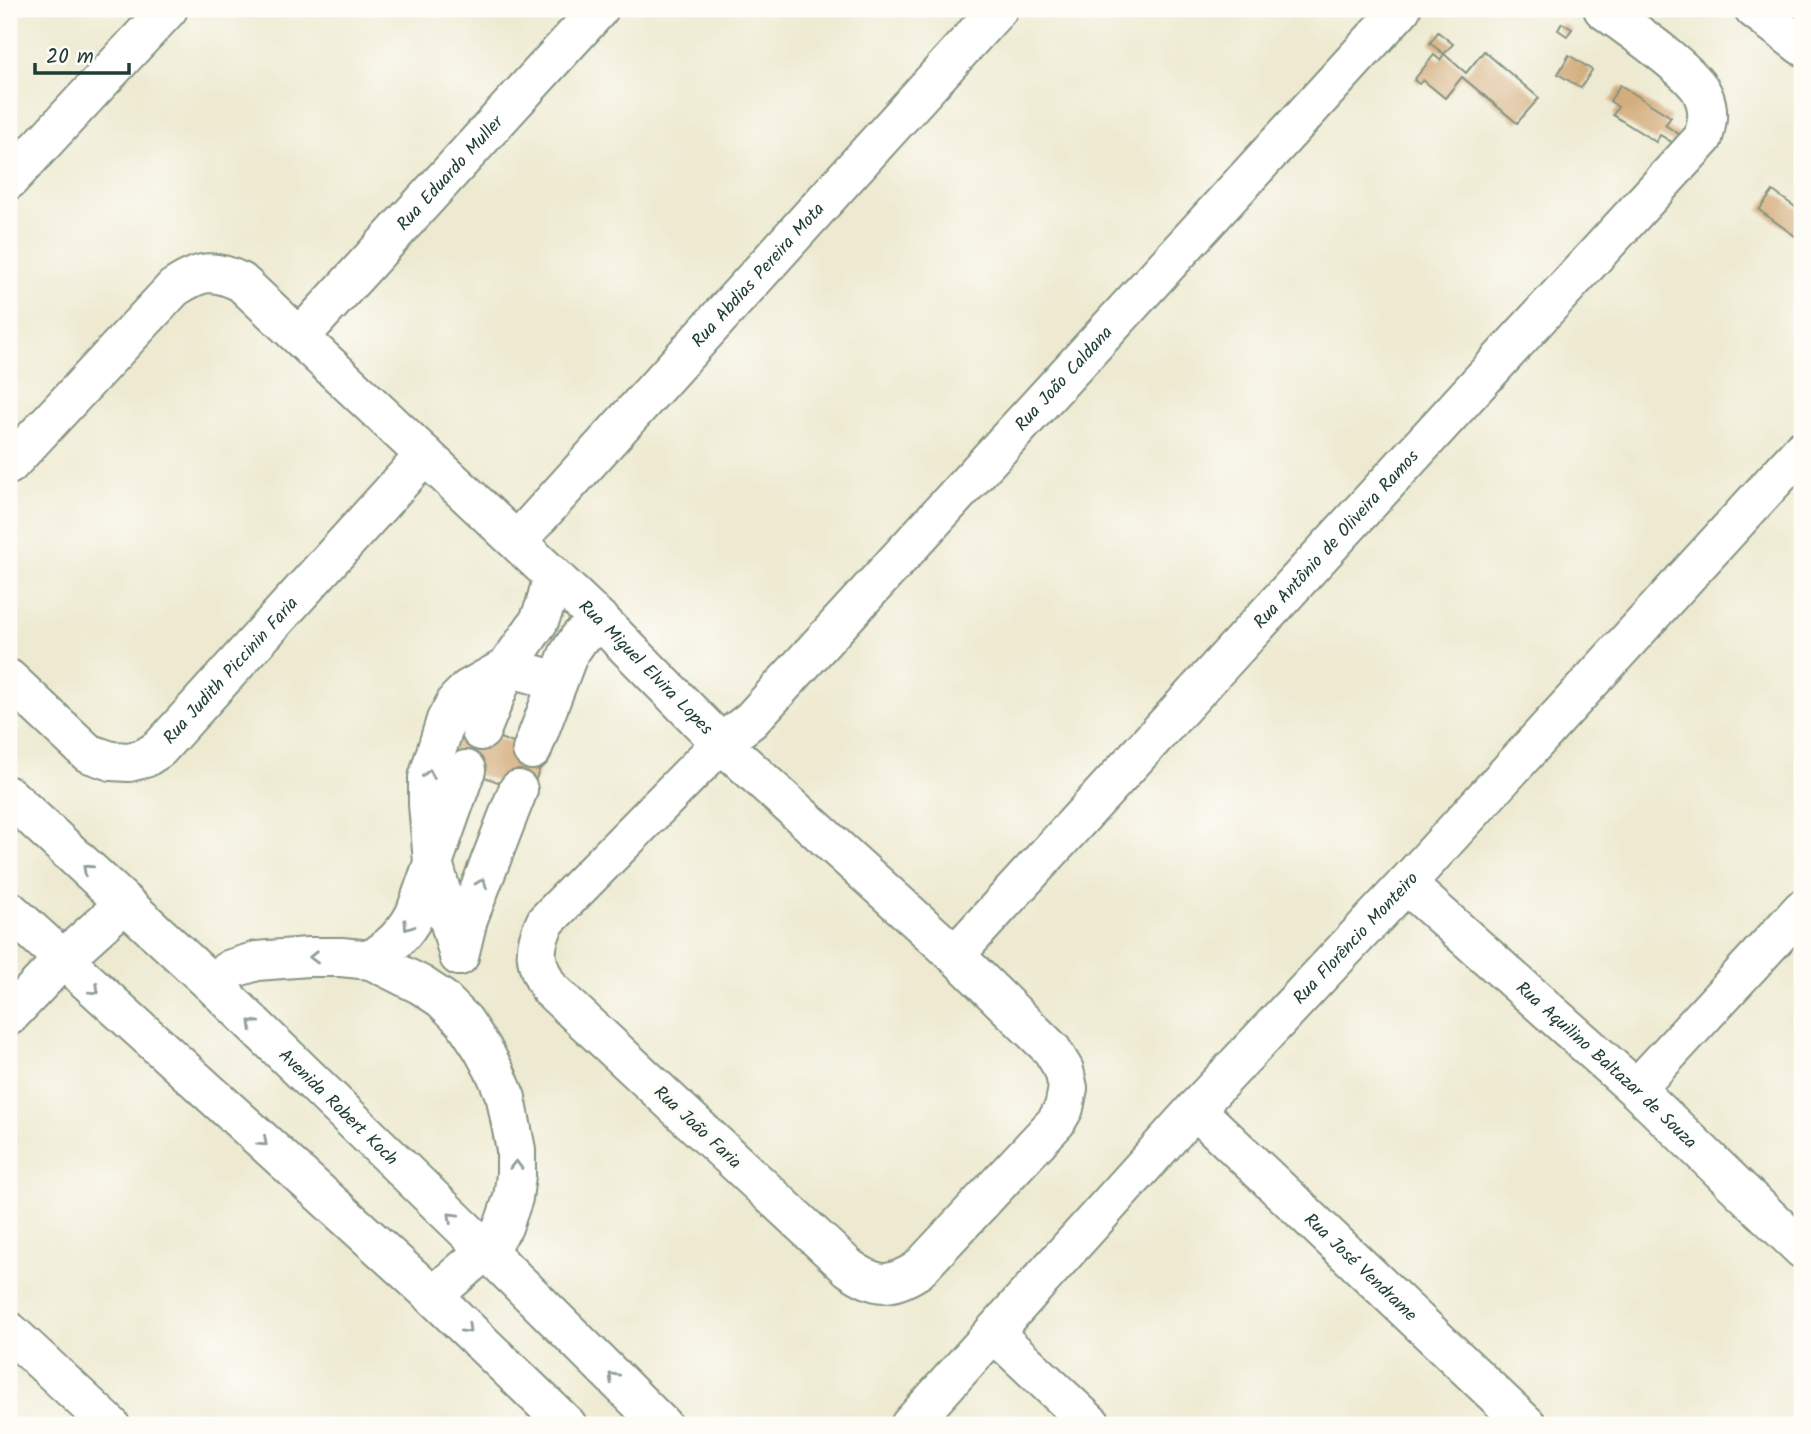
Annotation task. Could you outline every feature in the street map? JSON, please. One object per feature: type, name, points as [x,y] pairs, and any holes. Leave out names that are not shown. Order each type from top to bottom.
[{"type":"street","points":[[9,180],[168,9]]},
{"type":"street","name":"Rua Eduardo Muller","points":[[300,337],[599,9]]},
{"type":"street","name":"Rua Abdias Pereira Mota","points":[[517,541],[998,9]]},
{"type":"street","name":"Rua João Caldana","points":[[535,950],[546,921],[721,743],[751,720],[1401,9]]},
{"type":"street","name":"Rua Antônio de Oliveira Ramos","points":[[955,955],[1703,138],[1708,121],[1707,105],[1702,92],[1681,69],[1604,9]]},
{"type":"street","points":[[1754,9],[1802,46]]},
{"type":"street","name":"Rua Miguel Elvira Lopes","points":[[9,465],[174,288],[188,278],[204,272],[225,274],[241,282],[603,623],[721,743],[955,955],[1052,1050],[1064,1070],[1068,1088]]},
{"type":"street","name":"Rua Florêncio Monteiro","points":[[909,1425],[1195,1109],[1406,884],[1802,450]]},
{"type":"street","name":"Rua Judith Piccinin Faria","points":[[9,679],[88,753],[111,761],[129,762],[145,758],[159,749],[425,455]]},
{"type":"street","points":[[481,731],[507,667],[539,621],[553,576]]},
{"type":"street","points":[[532,750],[573,646],[580,637],[603,623]]},
{"type":"street","points":[[464,1021],[459,956],[433,862],[428,778],[446,720],[457,700],[468,689],[507,667],[558,681]]},
{"type":"street","points":[[372,960],[409,927],[466,770]]},
{"type":"street","points":[[459,956],[468,919],[518,790]]},
{"type":"street","name":"Avenida Robert Koch","points":[[9,796],[209,982],[662,1425]]},
{"type":"street","name":"Rua Aquilino Baltazar de Souza","points":[[1406,884],[1636,1089],[1802,1249]]},
{"type":"street","points":[[9,1016],[62,960],[125,903]]},
{"type":"street","points":[[1636,1089],[1802,909]]},
{"type":"street","points":[[9,910],[433,1296],[567,1425]]},
{"type":"street","name":"Rua João Faria","points":[[535,950],[540,973],[550,989],[849,1268],[866,1280],[883,1283],[902,1280],[918,1270],[1056,1122],[1064,1108],[1068,1088]]},
{"type":"street","points":[[209,982],[232,969],[257,961],[308,957],[372,960],[421,985],[442,999],[464,1021],[482,1048],[506,1098],[516,1150],[516,1175],[513,1198],[503,1227],[486,1250],[433,1296]]},
{"type":"street","name":"Rua José Vendrame","points":[[1195,1109],[1527,1425]]},
{"type":"street","points":[[9,1331],[110,1425]]},
{"type":"street","points":[[994,1333],[1092,1425]]},
{"type":"building","points":[[1562,23],[1572,29],[1567,36],[1558,30]]},
{"type":"building","points":[[1438,32],[1453,44],[1444,54],[1430,43]]},
{"type":"building","points":[[1484,51],[1539,98],[1517,123],[1462,77],[1445,98],[1423,80],[1419,84],[1414,80],[1434,55],[1440,60],[1444,54],[1466,73]]},
{"type":"building","points":[[1569,55],[1592,70],[1581,88],[1558,74]]},
{"type":"building","points":[[1620,85],[1671,117],[1665,125],[1685,138],[1680,147],[1660,135],[1656,142],[1613,115],[1618,107],[1610,101]]},
{"type":"building","points":[[1773,191],[1802,212],[1802,241],[1759,210]]},
{"type":"building","points":[[452,720],[545,755],[530,794],[436,759]]}]
